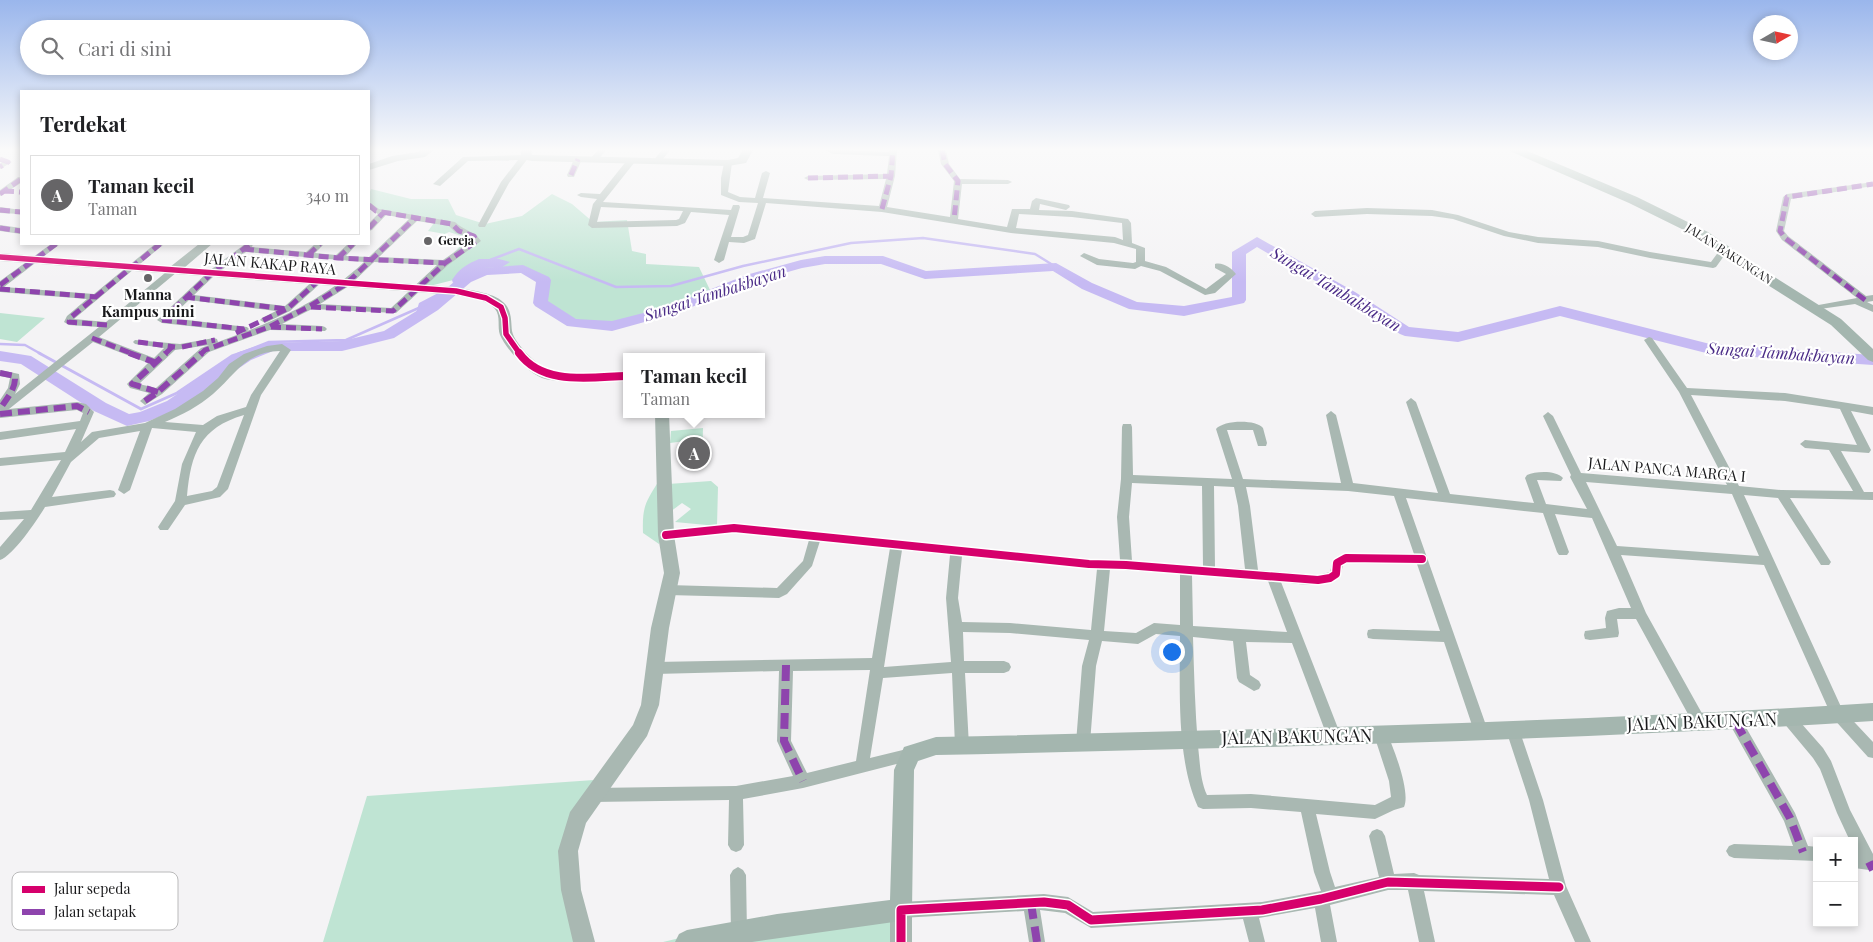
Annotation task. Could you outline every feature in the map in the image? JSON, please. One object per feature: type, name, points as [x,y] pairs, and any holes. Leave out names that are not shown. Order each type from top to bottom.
[{"type":"main road","name":"JALAN BAKUNGAN","points":[[1616,194],[1676,220],[1704,235],[1749,267],[1836,322],[1870,354]]},
{"type":"main road","name":"JALAN BAKUNGAN","points":[[911,754],[936,746],[1381,735],[1735,721],[1873,712]]},
{"type":"main road","points":[[687,942],[901,910],[904,770],[911,754]]},
{"type":"street","points":[[482,225],[499,194]]},
{"type":"street","points":[[590,235],[599,201],[605,194]]},
{"type":"street","points":[[726,194],[739,199],[882,210],[1011,230],[1115,240],[1141,248],[1140,263]]},
{"type":"street","points":[[725,239],[744,240],[752,237],[762,194]]},
{"type":"street","points":[[882,210],[886,194]]},
{"type":"street","points":[[954,220],[957,194]]},
{"type":"street","points":[[1807,194],[1787,197],[1780,232],[1785,238],[1865,300],[1873,309]]},
{"type":"street","points":[[581,195],[599,201],[734,213]]},
{"type":"street","points":[[719,260],[739,199]]},
{"type":"street","points":[[310,306],[393,311],[444,263],[474,244],[477,239],[459,231],[452,224],[384,212],[370,206]]},
{"type":"street","points":[[592,225],[677,223],[682,221],[688,209]]},
{"type":"street","points":[[0,210],[20,212]]},
{"type":"street","points":[[1011,230],[1013,212],[1034,211],[1105,218],[1127,223],[1128,243]]},
{"type":"street","points":[[1315,214],[1367,211],[1432,213],[1455,217],[1498,231],[1538,240],[1598,244],[1713,265],[1725,249]]},
{"type":"street","points":[[370,227],[384,212]]},
{"type":"street","points":[[145,401],[158,392],[204,350],[269,327],[310,306],[346,284],[416,217]]},
{"type":"street","points":[[0,228],[20,231]]},
{"type":"street","points":[[0,285],[55,245]]},
{"type":"street","points":[[107,325],[69,322],[70,318],[159,245]]},
{"type":"street","points":[[0,411],[61,364],[205,245]]},
{"type":"street","points":[[276,252],[285,245]]},
{"type":"street","points":[[308,254],[319,245]]},
{"type":"street","points":[[338,258],[352,245]]},
{"type":"street","points":[[244,329],[162,320],[212,273],[247,246],[276,252],[338,258],[444,263]]},
{"type":"street","name":"JALAN KAKAP RAYA","points":[[0,256],[318,282],[456,290],[486,298],[501,307],[505,318],[506,334],[523,358],[545,374],[572,377],[623,376]]},
{"type":"street","points":[[1084,256],[1102,263],[1135,266],[1140,263],[1163,269],[1205,292],[1212,291],[1231,274],[1226,269],[1218,266]]},
{"type":"street","points":[[158,392],[147,391],[132,385],[154,362],[177,347],[213,341],[287,309],[318,282]]},
{"type":"street","points":[[0,289],[97,297]]},
{"type":"street","points":[[185,297],[287,309]]},
{"type":"street","points":[[1816,308],[1865,300]]},
{"type":"street","points":[[269,327],[322,328]]},
{"type":"street","points":[[92,338],[154,362]]},
{"type":"street","points":[[1649,340],[1684,391],[1736,491],[1837,713],[1873,752]]},
{"type":"street","points":[[138,342],[204,350]]},
{"type":"street","points":[[0,462],[69,457],[96,436],[148,426],[179,412],[207,394],[233,366],[248,356],[282,346],[286,350],[260,388],[220,491],[216,494],[181,502]]},
{"type":"street","points":[[0,373],[15,376],[16,380],[15,386],[0,411]]},
{"type":"street","points":[[1684,391],[1785,397],[1873,411]]},
{"type":"street","points":[[1411,402],[1445,496]]},
{"type":"street","points":[[0,411],[82,406],[89,412],[69,457],[36,514],[0,555]]},
{"type":"street","points":[[1805,444],[1865,450],[1844,407]]},
{"type":"street","points":[[164,527],[181,502],[181,487],[196,443],[205,429],[234,413],[252,409]]},
{"type":"street","points":[[1332,415],[1348,487]]},
{"type":"street","points":[[1548,416],[1576,477]]},
{"type":"street","points":[[584,942],[571,890],[568,850],[577,820],[640,730],[650,704],[672,573],[666,535],[662,418]]},
{"type":"street","points":[[0,436],[83,424]]},
{"type":"street","points":[[148,426],[205,429]]},
{"type":"street","points":[[124,490],[148,426]]},
{"type":"street","points":[[1252,575],[1244,506],[1239,483],[1221,429],[1226,426],[1255,426],[1258,428],[1262,443]]},
{"type":"street","points":[[1126,565],[1123,517],[1127,479],[1128,427]]},
{"type":"street","points":[[1833,447],[1860,494]]},
{"type":"street","points":[[1557,478],[1536,476],[1531,478],[1563,552]]},
{"type":"street","name":"JALAN PANCA MARGA I","points":[[1576,477],[1781,494],[1860,494],[1873,496]]},
{"type":"street","name":"JALAN PANCA MARGA I","points":[[1576,477],[1612,550],[1640,614],[1699,721]]},
{"type":"street","points":[[1127,479],[1239,483],[1261,478],[1303,484],[1445,496],[1594,514]]},
{"type":"street","points":[[1208,482],[1209,571]]},
{"type":"street","points":[[1399,493],[1480,731]]},
{"type":"street","points":[[42,503],[110,494]]},
{"type":"street","points":[[1781,494],[1825,562]]},
{"type":"street","points":[[0,516],[36,514]]},
{"type":"street","points":[[666,535],[734,528],[1104,564],[1318,580],[1330,578],[1336,574],[1339,561],[1346,558],[1422,559]]},
{"type":"street","points":[[668,590],[779,593],[808,563],[816,536]]},
{"type":"street","points":[[862,766],[897,544]]},
{"type":"street","points":[[956,550],[952,598],[956,627],[962,746]]},
{"type":"street","points":[[1612,550],[1768,561]]},
{"type":"street","points":[[1083,743],[1089,666],[1097,635],[1104,564]]},
{"type":"street","points":[[1186,569],[1189,739],[1197,793],[1203,802],[1251,801],[1375,812],[1389,803],[1400,802],[1396,781],[1381,735]]},
{"type":"street","points":[[1272,576],[1334,736]]},
{"type":"street","points":[[1590,635],[1613,633],[1612,615],[1619,613],[1640,614]]},
{"type":"street","points":[[956,627],[1010,628],[1138,639],[1154,628],[1240,636],[1297,638]]},
{"type":"street","points":[[1373,634],[1449,637]]},
{"type":"street","points":[[1240,636],[1244,678],[1254,685]]},
{"type":"street","points":[[655,668],[786,665],[877,668],[1004,667]]},
{"type":"street","points":[[786,665],[784,742],[803,781]]},
{"type":"street","points":[[1788,718],[1818,753],[1826,766],[1844,813],[1867,863]]},
{"type":"street","points":[[1735,721],[1810,853]]},
{"type":"street","points":[[1513,730],[1536,800],[1559,887],[1582,942]]},
{"type":"street","points":[[593,795],[736,793],[803,781],[911,754]]},
{"type":"street","points":[[736,793],[736,845]]},
{"type":"street","points":[[1306,806],[1322,872],[1329,942]]},
{"type":"street","points":[[1377,836],[1388,882]]},
{"type":"street","points":[[1734,851],[1810,853]]},
{"type":"street","points":[[738,875],[739,933]]},
{"type":"street","points":[[901,942],[901,910],[1044,902],[1068,905],[1091,920],[1248,911],[1326,898],[1388,882],[1414,881],[1559,887]]},
{"type":"street","points":[[1414,881],[1427,942]]},
{"type":"street","points":[[1031,903],[1037,942]]},
{"type":"street","points":[[1248,911],[1257,942]]},
{"type":"green space","points":[[370,194],[391,194],[411,199],[448,199],[456,215],[485,224],[522,216],[552,194],[572,204],[593,222],[627,220],[632,251],[646,254],[646,264],[699,267],[710,290],[661,310],[643,315],[608,322],[590,322],[568,319],[543,302],[547,279],[523,266],[484,268],[461,278],[418,289],[468,238],[449,232],[445,234],[428,231],[434,223],[375,211],[370,205]]},
{"type":"green space","points":[[0,313],[45,318],[17,342],[0,339]]},
{"type":"green space","points":[[703,428],[702,464],[684,466],[685,441],[670,443],[671,431]]},
{"type":"green space","points":[[660,479],[664,525],[659,544],[643,533],[643,516],[651,493]]},
{"type":"green space","points":[[711,481],[718,487],[717,526],[675,522],[691,509],[682,503],[666,515],[668,484]]},
{"type":"green space","points":[[594,780],[574,810],[580,942],[323,942],[367,796]]},
{"type":"green space","points":[[897,903],[895,942],[663,942],[709,931]]},
{"type":"shaded area","points":[[479,259],[499,259],[510,262],[502,267],[484,268],[453,283],[452,280],[460,270]]},
{"type":"shaded area","points":[[442,291],[433,307],[420,316],[416,313],[419,303]]},
{"type":"waterway","points":[[490,260],[519,249],[616,287],[671,286],[743,266],[851,243],[923,238],[1035,254],[1056,267]]},
{"type":"waterway","name":"Sungai Tambakbayan","points":[[0,356],[25,360],[100,407],[127,420],[143,417],[173,405],[245,356],[271,346],[342,346],[389,335],[433,307],[466,279],[484,271],[523,269],[544,280],[540,303],[572,323],[612,326],[672,310],[751,278],[801,264],[825,260],[883,260],[925,275],[1056,267],[1087,286],[1134,306],[1184,311],[1239,300],[1239,252],[1257,241],[1350,295],[1405,331],[1458,337],[1560,311],[1710,349],[1873,360]]},
{"type":"waterway","points":[[238,354],[269,342],[346,340],[421,307]]},
{"type":"waterway","points":[[0,344],[25,345],[41,354]]},
{"type":"waterway","points":[[39,353],[141,409],[177,393],[232,356],[238,354]]},
{"type":"marked path","points":[[882,209],[886,194]]},
{"type":"marked path","points":[[954,220],[957,194]]},
{"type":"marked path","points":[[1807,194],[1787,197],[1780,231],[1785,238],[1865,300]]},
{"type":"marked path","points":[[311,307],[393,311],[445,263],[477,241],[474,236],[459,231],[452,224],[376,211],[370,206]]},
{"type":"marked path","points":[[0,210],[20,212]]},
{"type":"marked path","points":[[370,227],[384,212]]},
{"type":"marked path","points":[[145,401],[158,392],[205,350],[269,327],[310,306],[346,284],[416,217]]},
{"type":"marked path","points":[[0,228],[20,231]]},
{"type":"marked path","points":[[0,285],[55,245]]},
{"type":"marked path","points":[[107,325],[69,322],[70,318],[159,245]]},
{"type":"marked path","points":[[162,320],[212,273],[249,245]]},
{"type":"marked path","points":[[308,255],[319,245]]},
{"type":"marked path","points":[[338,258],[352,245]]},
{"type":"marked path","points":[[244,249],[338,258],[445,263]]},
{"type":"marked path","points":[[236,333],[287,309],[318,281]]},
{"type":"marked path","points":[[0,289],[97,297]]},
{"type":"marked path","points":[[185,297],[287,309]]},
{"type":"marked path","points":[[162,320],[244,329]]},
{"type":"marked path","points":[[271,327],[322,329]]},
{"type":"marked path","points":[[92,338],[154,362]]},
{"type":"marked path","points":[[182,347],[215,340]]},
{"type":"marked path","points":[[138,342],[175,347]]},
{"type":"marked path","points":[[158,392],[132,384],[173,346]]},
{"type":"marked path","points":[[0,373],[15,376],[11,393],[0,409]]},
{"type":"marked path","points":[[0,414],[77,406],[89,412]]},
{"type":"marked path","points":[[786,665],[784,741],[803,781]]},
{"type":"marked path","points":[[1735,721],[1790,818],[1803,852]]},
{"type":"marked path","points":[[1869,862],[1873,870]]},
{"type":"marked path","points":[[1031,903],[1037,942]]},
{"type":"cycle path","points":[[0,257],[456,291],[486,298],[501,307],[505,318],[506,334],[523,358],[545,374],[572,377],[623,376]]},
{"type":"cycle path","points":[[666,535],[734,528],[1089,564],[1126,565],[1318,580],[1330,578],[1336,574],[1337,563],[1346,558],[1422,559]]},
{"type":"cycle path","points":[[901,942],[901,910],[1044,902],[1068,905],[1091,920],[1262,910],[1321,899],[1388,882],[1559,887]]},
{"type":"place","name":"Gereja","points":[[428,241]]},
{"type":"place","name":"Manna Kampus mini","points":[[148,278]]},
{"type":"place","name":"Taman kecil","points":[[694,453]]}]
